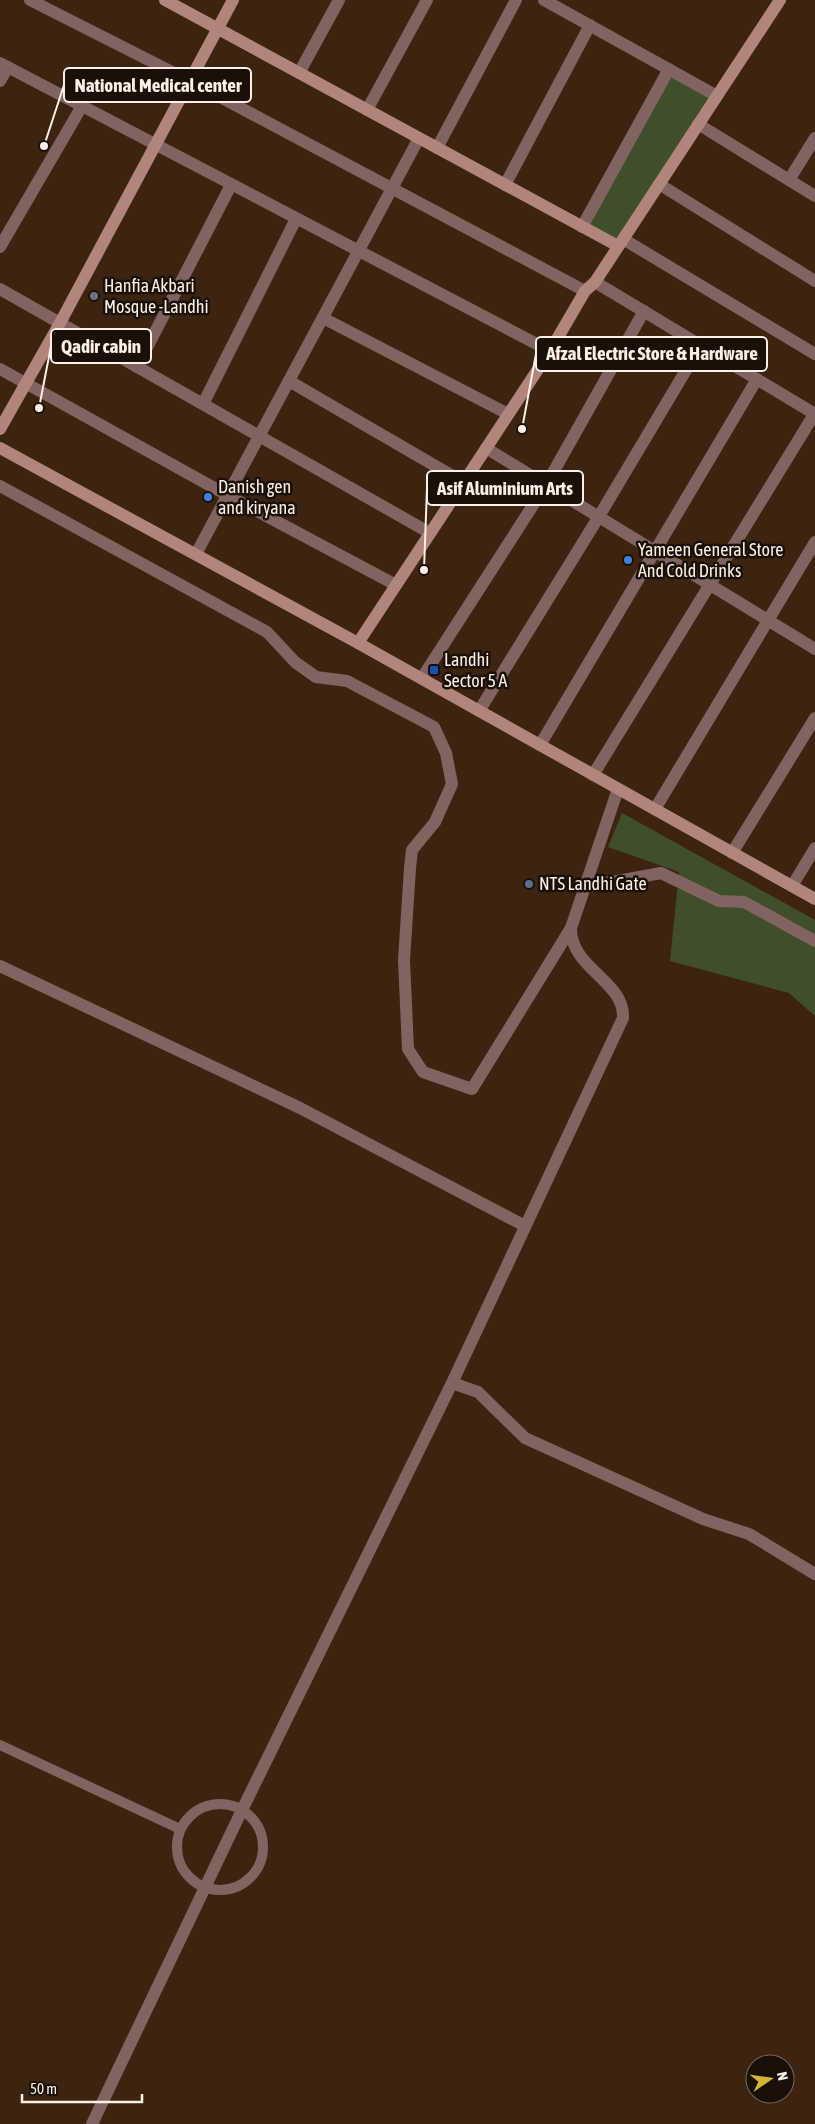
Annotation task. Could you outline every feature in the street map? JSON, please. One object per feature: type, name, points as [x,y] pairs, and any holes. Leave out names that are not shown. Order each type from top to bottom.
[{"type":"street","points":[[30,0],[190,81],[585,291]]},
{"type":"street","points":[[165,0],[582,227],[621,243],[815,354]]},
{"type":"street","points":[[0,429],[60,323],[233,0]]},
{"type":"street","points":[[299,73],[339,0]]},
{"type":"street","points":[[367,110],[427,0]]},
{"type":"street","points":[[437,148],[516,0]]},
{"type":"street","points":[[544,0],[717,96]]},
{"type":"street","points":[[358,643],[550,351],[585,291],[595,282],[780,0]]},
{"type":"street","points":[[505,185],[590,26]]},
{"type":"street","points":[[0,81],[4,65],[550,351]]},
{"type":"street","points":[[582,227],[669,69]]},
{"type":"street","points":[[0,247],[82,106]]},
{"type":"street","points":[[698,124],[815,196]]},
{"type":"street","points":[[196,554],[419,138]]},
{"type":"street","points":[[789,180],[815,138]]},
{"type":"street","points":[[659,184],[815,281]]},
{"type":"street","points":[[137,367],[231,185]]},
{"type":"street","points":[[203,404],[296,219]]},
{"type":"street","points":[[593,774],[815,414],[595,282]]},
{"type":"street","points":[[0,289],[430,533]]},
{"type":"street","points":[[422,678],[546,485],[644,311]]},
{"type":"street","points":[[322,318],[508,414]]},
{"type":"street","points":[[480,711],[701,345]]},
{"type":"street","points":[[0,369],[227,495],[396,585]]},
{"type":"street","points":[[540,745],[657,551],[757,379]]},
{"type":"street","points":[[289,381],[463,482]]},
{"type":"street","points":[[0,448],[422,678],[815,899]]},
{"type":"street","points":[[486,448],[815,649]]},
{"type":"street","points":[[0,486],[266,632],[295,662],[316,677],[347,681],[434,727],[446,753],[452,784],[435,822],[412,850],[404,960],[408,1049],[423,1072],[472,1089],[571,928],[618,788]]},
{"type":"street","points":[[655,809],[815,542]]},
{"type":"street","points":[[732,853],[815,718]]},
{"type":"street","points":[[792,886],[815,848]]},
{"type":"street","points":[[585,887],[661,873],[719,902],[744,902],[815,941]]},
{"type":"street","points":[[92,2124],[242,1810],[452,1383],[622,1018],[623,1008],[621,1002],[576,952],[571,936],[571,928]]},
{"type":"street","points":[[0,966],[300,1108],[525,1226]]},
{"type":"street","points":[[452,1383],[478,1392],[525,1438],[703,1519],[749,1534],[815,1574]]},
{"type":"lane","points":[[0,1745],[180,1829]]},
{"type":"lane","points":[[225,1804],[242,1810],[252,1818],[259,1829],[263,1841],[259,1866],[252,1877],[242,1885],[224,1890],[205,1888],[192,1881],[183,1870],[177,1857],[176,1842],[180,1829],[191,1814],[207,1806],[225,1804]]},
{"type":"green space","points":[[669,69],[717,96],[618,246],[582,227]]},
{"type":"green space","points":[[622,813],[815,920],[815,1016],[789,993],[670,961],[679,872],[608,847]]},
{"type":"place","name":"National Medical center","points":[[44,146]]},
{"type":"place","name":"Hanfia Akbari Mosque -Landhi","points":[[94,296]]},
{"type":"place","name":"Qadir cabin","points":[[39,408]]},
{"type":"place","name":"Afzal Electric Store & Hardware","points":[[522,429]]},
{"type":"place","name":"Danish gen and kiryana","points":[[208,497]]},
{"type":"place","name":"Yameen General Store And Cold Drinks","points":[[628,560]]},
{"type":"place","name":"Asif Aluminium Arts","points":[[424,570]]},
{"type":"place","name":"Landhi Sector 5 A","points":[[434,670]]},
{"type":"place","name":"NTS Landhi Gate","points":[[529,884]]}]
